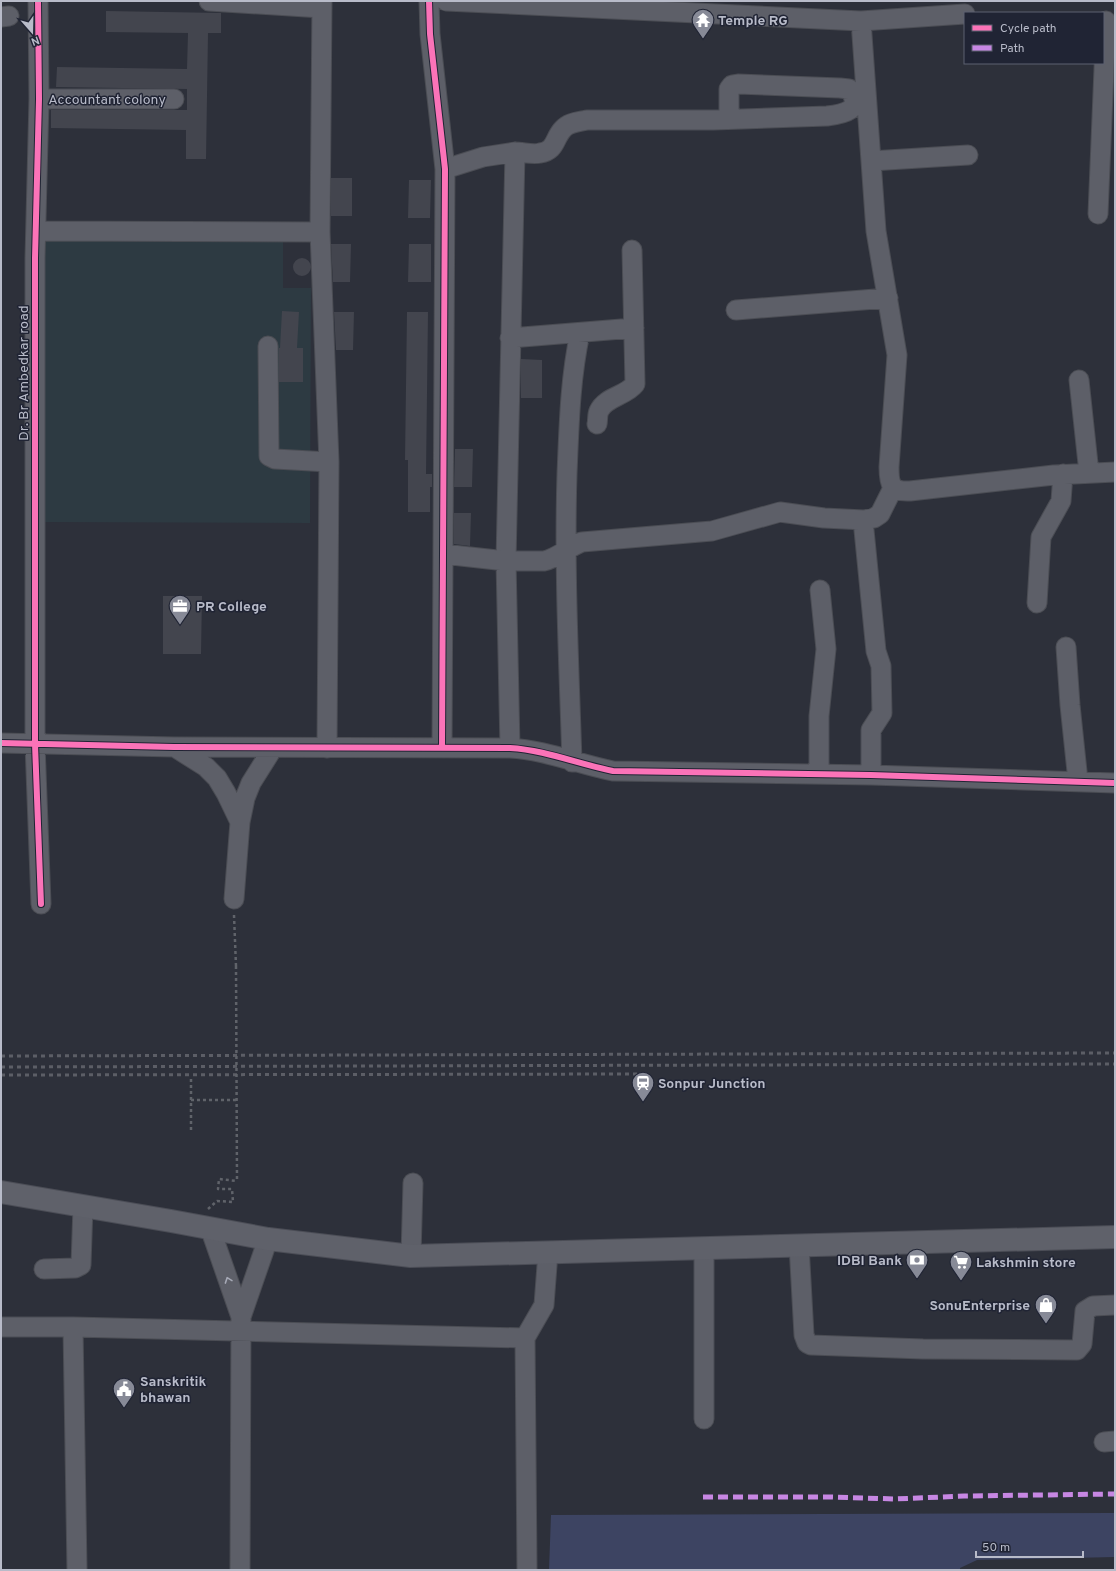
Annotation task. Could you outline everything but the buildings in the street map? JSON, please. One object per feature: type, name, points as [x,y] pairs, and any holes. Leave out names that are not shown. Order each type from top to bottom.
[{"type":"main road","points":[[1,1192],[268,1239],[411,1256],[1115,1237]]},
{"type":"street","name":"Dr. Br Ambedkar road","points":[[38,1],[39,99],[36,231],[35,744],[41,904]]},
{"type":"street","points":[[209,1],[322,4],[320,232],[329,462],[327,748]]},
{"type":"street","points":[[429,1],[430,34],[445,169],[442,748]]},
{"type":"street","points":[[446,1],[861,21],[964,14]]},
{"type":"street","points":[[861,21],[876,231],[897,355],[889,467],[889,479],[893,488],[900,492],[1064,474],[1115,472]]},
{"type":"street","points":[[1098,214],[1108,21]]},
{"type":"street","points":[[445,169],[483,157],[515,152],[539,154],[546,152],[552,148],[563,128],[573,122],[729,119],[842,114],[851,109],[854,104],[854,96],[849,89],[840,88],[732,85],[729,89],[729,119]]},
{"type":"street","name":"Accountant colony","points":[[39,99],[174,99]]},
{"type":"street","points":[[510,748],[506,560],[515,152]]},
{"type":"street","points":[[871,161],[968,155]]},
{"type":"street","points":[[36,231],[320,232]]},
{"type":"street","points":[[598,424],[598,411],[611,399],[632,389],[636,384],[632,250]]},
{"type":"street","points":[[736,310],[888,298]]},
{"type":"street","points":[[510,338],[634,328]]},
{"type":"street","points":[[572,762],[565,550],[568,427],[574,357],[580,332]]},
{"type":"street","points":[[268,346],[269,456],[275,460],[329,462]]},
{"type":"street","points":[[1079,380],[1089,473]]},
{"type":"street","points":[[1037,603],[1040,537],[1061,501],[1064,474]]},
{"type":"street","points":[[443,554],[506,560],[544,561],[553,558],[565,550],[582,542],[712,531],[780,512],[824,518],[863,520],[874,518],[880,514],[893,488]]},
{"type":"street","points":[[863,520],[876,651],[882,672],[882,713],[871,730],[871,775]]},
{"type":"street","points":[[819,774],[819,716],[826,649],[820,590]]},
{"type":"street","points":[[1066,647],[1078,781]]},
{"type":"street","points":[[1,743],[273,748],[510,748],[538,751],[572,762],[613,771],[871,775],[1115,782]]},
{"type":"street","points":[[174,747],[206,767],[217,778],[240,822]]},
{"type":"street","points":[[234,899],[240,822],[245,798],[251,783],[273,748]]},
{"type":"street","points":[[411,1256],[413,1182]]},
{"type":"street","points":[[44,1269],[75,1268],[81,1265],[83,1206]]},
{"type":"street","points":[[210,1228],[241,1324]]},
{"type":"street","points":[[240,1570],[241,1324],[268,1239]]},
{"type":"street","points":[[799,1245],[804,1335],[807,1343],[811,1345],[923,1349],[1077,1350],[1082,1344],[1085,1311],[1093,1306],[1115,1306]]},
{"type":"street","points":[[704,1248],[704,1419]]},
{"type":"street","points":[[527,1570],[525,1338],[543,1310],[548,1252]]},
{"type":"street","points":[[1,1327],[241,1324],[525,1338]]},
{"type":"street","points":[[73,1327],[77,1570]]},
{"type":"path","points":[[217,1201],[232,1202],[232,1189],[218,1189],[219,1179],[236,1181],[236,966],[234,899]]},
{"type":"path","points":[[191,1079],[191,1130]]},
{"type":"path","points":[[191,1100],[236,1100]]},
{"type":"shaded area","points":[[42,239],[283,239],[283,288],[311,288],[310,523],[41,522]]},
{"type":"water","points":[[1115,1513],[1115,1557],[977,1560],[960,1568],[960,1570],[549,1570],[551,1515]]},
{"type":"railway","points":[[1,1056],[1115,1053]]},
{"type":"railway","points":[[1,1067],[1115,1064]]},
{"type":"railway","points":[[1,1075],[647,1074]]},
{"type":"marked path","points":[[703,1497],[832,1497],[895,1499],[964,1496],[1115,1494]]},
{"type":"cycle path","points":[[38,1],[39,99],[35,258],[35,744],[41,904]]},
{"type":"cycle path","points":[[429,1],[430,34],[445,169],[442,748]]},
{"type":"cycle path","points":[[1,743],[174,747],[510,748],[536,751],[613,771],[871,775],[1115,783]]},
{"type":"place","name":"Temple RG","points":[[703,40]]},
{"type":"place","name":"PR College","points":[[180,626]]},
{"type":"place","name":"Sonpur Junction","points":[[643,1102]]},
{"type":"place","name":"IDBI Bank","points":[[917,1280]]},
{"type":"place","name":"Lakshmin store","points":[[961,1282]]},
{"type":"place","name":"SonuEnterprise","points":[[1046,1324]]},
{"type":"place","name":"Sanskritik bhawan","points":[[124,1408]]}]
